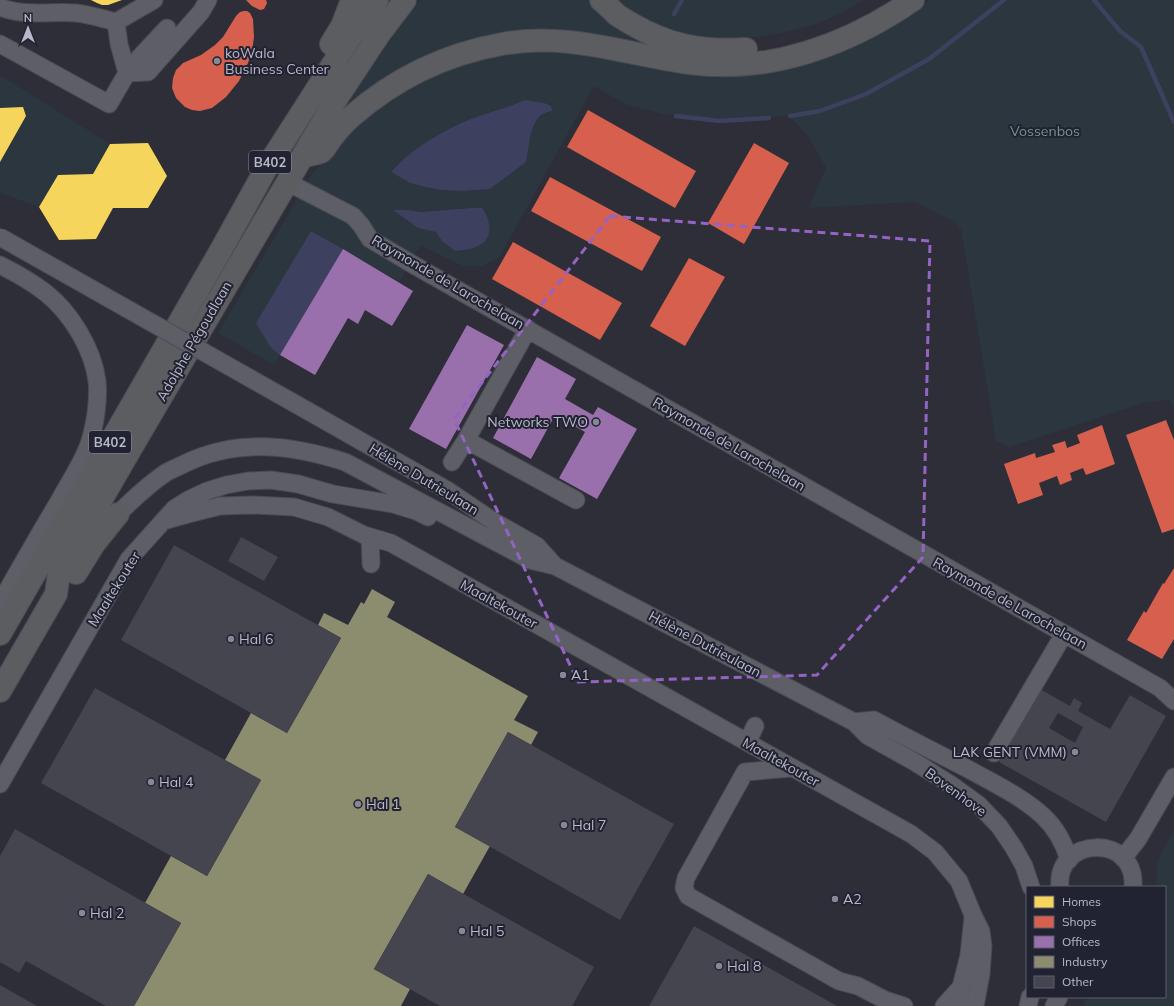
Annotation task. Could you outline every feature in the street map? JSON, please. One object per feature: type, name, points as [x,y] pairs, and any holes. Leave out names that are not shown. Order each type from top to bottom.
[{"type":"highway","points":[[324,77],[326,52],[342,26],[352,0]]},
{"type":"highway","name":"Adolphe Pégoudlaan","points":[[0,634],[217,257],[267,167],[349,39],[377,0]]},
{"type":"highway","name":"Adolphe Pégoudlaan","points":[[0,691],[56,594],[59,573],[287,182],[335,101],[380,33],[405,0]]},
{"type":"highway","points":[[601,0],[616,14],[640,29],[667,40],[694,47],[721,50],[752,49],[789,43],[822,33],[856,18],[885,0]]},
{"type":"highway","points":[[302,157],[320,152],[332,137],[352,117],[380,94],[405,79],[441,61],[470,51],[503,44],[538,40],[600,46],[690,63],[718,65],[754,63],[794,57],[828,46],[867,28],[913,0]]},
{"type":"highway","points":[[56,594],[72,580],[94,544],[118,514]]},
{"type":"street","points":[[0,7],[6,10],[38,14],[78,13],[116,22],[154,0]]},
{"type":"street","points":[[127,74],[148,72],[201,12],[208,0]]},
{"type":"street","points":[[116,22],[119,44],[127,74]]},
{"type":"street","points":[[0,44],[108,104],[139,58],[167,28]]},
{"type":"street","name":"Raymonde de Larochelaan","points":[[287,182],[353,216],[370,239],[419,268],[1160,688],[1174,701]]},
{"type":"street","name":"Hélène Dutrieulaan","points":[[0,237],[446,490],[493,521],[537,546],[555,566]]},
{"type":"street","points":[[0,264],[23,277],[46,293],[65,311],[79,330],[90,355],[97,381],[96,414],[89,444],[78,468],[0,603]]},
{"type":"street","points":[[452,462],[466,440],[528,329]]},
{"type":"street","points":[[466,440],[576,500]]},
{"type":"street","points":[[118,514],[142,490],[168,471],[196,458],[226,449],[256,446],[289,448],[319,454],[345,462],[458,522]]},
{"type":"street","points":[[164,521],[174,509],[207,491],[226,485],[248,481],[271,480],[298,484],[333,494],[393,504],[416,511],[440,523],[458,522]]},
{"type":"street","name":"Maaltekouter","points":[[0,784],[129,559],[164,521],[220,506],[252,505],[294,507],[328,517],[364,535],[391,543],[911,834],[934,852],[959,881],[981,931],[983,946],[981,974],[975,1006]]},
{"type":"street","name":"Hélène Dutrieulaan","points":[[458,522],[530,560],[555,566],[854,722]]},
{"type":"street","points":[[370,537],[371,564]]},
{"type":"street","points":[[994,753],[1064,634]]},
{"type":"street","points":[[854,722],[874,720],[1021,799],[1043,815],[1056,830],[1066,849],[1069,860]]},
{"type":"street","name":"Bovenhove","points":[[854,722],[868,736],[913,761],[950,784],[979,805],[999,826],[1014,848],[1024,866],[1031,886]]},
{"type":"street","points":[[791,768],[745,772],[686,878],[684,888],[688,896],[838,981],[858,986],[886,1000],[904,1006]]},
{"type":"street","points":[[1123,858],[1138,839],[1174,777]]},
{"type":"street","points":[[1060,886],[1062,870],[1069,860],[1078,852],[1095,847],[1102,847],[1113,851],[1123,858],[1130,868],[1134,880],[1133,886]]},
{"type":"street","points":[[958,1006],[969,955],[973,915]]},
{"type":"street","points":[[944,1006],[961,987]]},
{"type":"highlighted area","points":[[610,216],[930,241],[923,557],[817,675],[578,682],[454,419]]},
{"type":"green space","points":[[420,0],[591,0],[663,47],[480,40],[332,129],[374,63]]},
{"type":"green space","points":[[617,0],[864,0],[826,20],[796,30],[742,38],[714,39],[687,36],[661,28],[638,17]]},
{"type":"green space","name":"Vossenbos","points":[[929,0],[1174,0],[1174,410],[1170,400],[1146,402],[1009,447],[996,441],[961,229],[954,222],[915,202],[808,208],[826,168],[810,139],[790,116],[719,121],[663,114],[625,104],[594,86],[499,258],[482,266],[463,266],[421,246],[399,282],[311,231],[280,355],[274,365],[218,333],[312,174],[358,124],[386,102],[445,69],[504,53],[538,50],[568,51],[718,74],[914,11]],"holes":[[[525,100],[551,111],[540,116],[534,123],[526,162],[490,189],[465,191],[441,190],[410,183],[391,172],[415,151],[450,128]],[[482,208],[442,241],[436,232],[407,221],[394,210],[421,212]]]},
{"type":"green space","points":[[0,75],[110,144],[93,174],[58,175],[39,207],[0,193]]},
{"type":"green space","points":[[1174,830],[1174,1006],[1084,1006],[1088,998],[1166,998],[1166,886],[1156,886],[1157,864]]},
{"type":"water","points":[[525,100],[544,103],[551,106],[552,111],[541,115],[535,123],[531,134],[526,162],[490,189],[465,191],[441,190],[410,183],[391,172],[414,151],[450,128]]},
{"type":"water","points":[[482,208],[485,212],[489,226],[488,235],[483,243],[477,247],[455,251],[442,241],[436,232],[418,228],[393,210],[421,212]]},
{"type":"water","points":[[311,231],[343,249],[280,355],[271,348],[256,323]]},
{"type":"building: Homes","points":[[91,0],[122,0],[108,5],[102,5]]},
{"type":"building: Homes","points":[[23,107],[26,116],[0,162],[0,108]]},
{"type":"building: Homes","points":[[148,143],[167,176],[148,208],[113,208],[96,239],[59,240],[39,207],[58,175],[93,174],[110,144]]},
{"type":"building: Shops","points":[[246,0],[266,0],[267,3],[264,9],[260,10],[252,6]]},
{"type":"building: Shops","name":"koWala Business Center","points":[[244,11],[250,13],[253,19],[254,37],[248,63],[239,81],[226,97],[212,108],[200,111],[185,107],[176,98],[172,88],[176,70],[183,63],[201,55],[215,45],[223,37],[236,16],[240,12]]},
{"type":"building: Shops","points":[[588,110],[696,171],[675,208],[567,147]]},
{"type":"building: Shops","points":[[754,143],[789,163],[744,244],[708,223]]},
{"type":"building: Shops","points":[[550,177],[661,237],[642,271],[531,211]]},
{"type":"building: Shops","points":[[513,242],[622,303],[600,340],[492,279]]},
{"type":"building: Shops","points":[[689,258],[725,277],[685,346],[650,326]]},
{"type":"building: Shops","points":[[1166,420],[1174,440],[1174,529],[1162,533],[1126,435]]},
{"type":"building: Shops","points":[[1102,425],[1115,464],[1086,475],[1083,468],[1070,473],[1072,480],[1060,485],[1057,476],[1039,483],[1043,495],[1018,504],[1004,464],[1035,453],[1036,458],[1055,452],[1052,445],[1065,441],[1067,448],[1080,443],[1077,435]]},
{"type":"building: Shops","points":[[1174,568],[1174,639],[1162,659],[1127,640],[1144,611],[1146,613],[1163,583],[1164,584]]},
{"type":"building: Offices","points":[[343,249],[413,291],[392,326],[365,310],[358,324],[348,318],[315,375],[280,355]]},
{"type":"building: Offices","points":[[467,325],[504,345],[446,449],[409,429]]},
{"type":"building: Offices","name":"Networks TWO","points":[[537,357],[576,379],[565,399],[593,415],[598,407],[637,429],[597,499],[559,478],[585,432],[555,415],[531,459],[493,438]]},
{"type":"building: Industry","name":"Hal 1","points":[[372,589],[395,602],[387,617],[528,696],[514,720],[538,732],[531,745],[508,732],[455,827],[490,846],[463,894],[428,874],[374,969],[410,989],[401,1006],[134,1006],[181,923],[145,903],[171,856],[207,876],[261,780],[225,760],[251,713],[287,733],[341,638],[318,625],[324,613],[348,625],[361,602],[364,604]]},
{"type":"building: Other","points":[[241,537],[278,557],[264,581],[228,561]]},
{"type":"building: Other","name":"Hal 6","points":[[174,545],[341,638],[287,733],[121,640]]},
{"type":"building: Other","name":"Hal 4","points":[[95,688],[261,780],[207,876],[41,783]]},
{"type":"building: Other","name":"LAK GENT (VMM)","points":[[1040,689],[1070,706],[1074,698],[1082,703],[1078,711],[1110,729],[1130,695],[1166,716],[1106,822],[999,762]],"holes":[[[1058,713],[1083,727],[1075,743],[1049,728]]]},
{"type":"building: Other","name":"Hal 7","points":[[508,732],[674,824],[620,920],[455,827]]},
{"type":"building: Other","name":"Hal 2","points":[[15,829],[181,923],[134,1006],[106,1006],[26,961],[19,973],[0,962],[0,856]]},
{"type":"building: Other","name":"Hal 5","points":[[428,874],[594,967],[572,1006],[440,1006],[374,969]]},
{"type":"building: Other","name":"Hal 8","points":[[694,926],[837,1006],[649,1006]]},
{"type":"building: Other","points":[[0,985],[37,1006],[0,1006]]},
{"type":"waterway","points":[[674,14],[682,0]]},
{"type":"waterway","points":[[790,116],[820,111],[866,94],[929,59],[1004,0]]},
{"type":"waterway","points":[[1094,0],[1120,31],[1141,47],[1174,122]]},
{"type":"waterway","points":[[676,116],[720,121],[769,118]]},
{"type":"place","name":"koWala Business Center","points":[[217,61]]},
{"type":"place","name":"Networks TWO","points":[[596,422]]},
{"type":"place","name":"Hal 6","points":[[231,639]]},
{"type":"place","name":"A1","points":[[563,675]]},
{"type":"place","name":"LAK GENT (VMM)","points":[[1075,752]]},
{"type":"place","name":"Hal 4","points":[[151,782]]},
{"type":"place","name":"Hal 1","points":[[358,804]]},
{"type":"place","name":"Hal 7","points":[[564,825]]},
{"type":"place","name":"A2","points":[[835,899]]},
{"type":"place","name":"Hal 2","points":[[82,913]]},
{"type":"place","name":"Hal 5","points":[[462,931]]},
{"type":"place","name":"Hal 8","points":[[719,966]]}]
